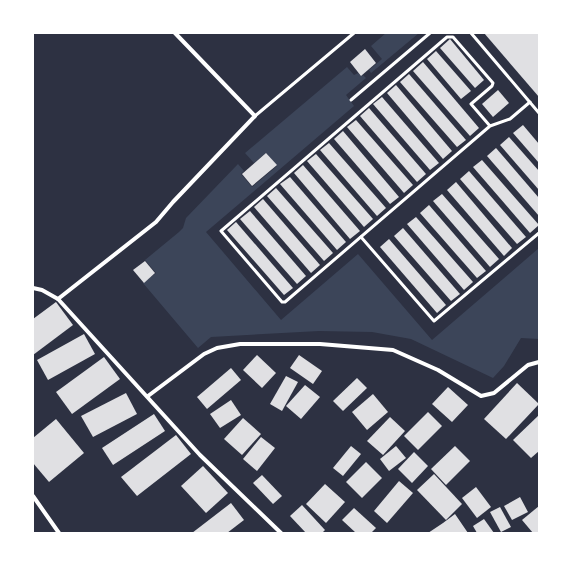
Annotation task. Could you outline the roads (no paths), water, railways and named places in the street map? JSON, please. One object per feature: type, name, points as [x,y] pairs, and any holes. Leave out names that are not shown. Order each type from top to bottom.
[{"type":"street","points":[[58,299],[156,222],[173,202],[255,116],[175,33]]},
{"type":"street","points":[[33,288],[42,290],[58,299],[148,396],[200,455],[281,533]]},
{"type":"street","points":[[148,396],[204,354],[217,348],[240,344],[320,344],[393,350],[438,370],[481,396],[494,393],[528,365],[539,362]]},
{"type":"street","points":[[33,496],[59,533]]},
{"type":"lane","points":[[255,116],[354,33]]},
{"type":"lane","points":[[351,100],[430,33]]},
{"type":"lane","points":[[471,33],[539,112]]},
{"type":"lane","points":[[490,126],[471,104],[492,86],[493,83],[453,37],[447,37],[221,231],[284,302],[490,126],[510,120],[530,102]]},
{"type":"lane","points":[[361,236],[434,321],[539,233]]}]
